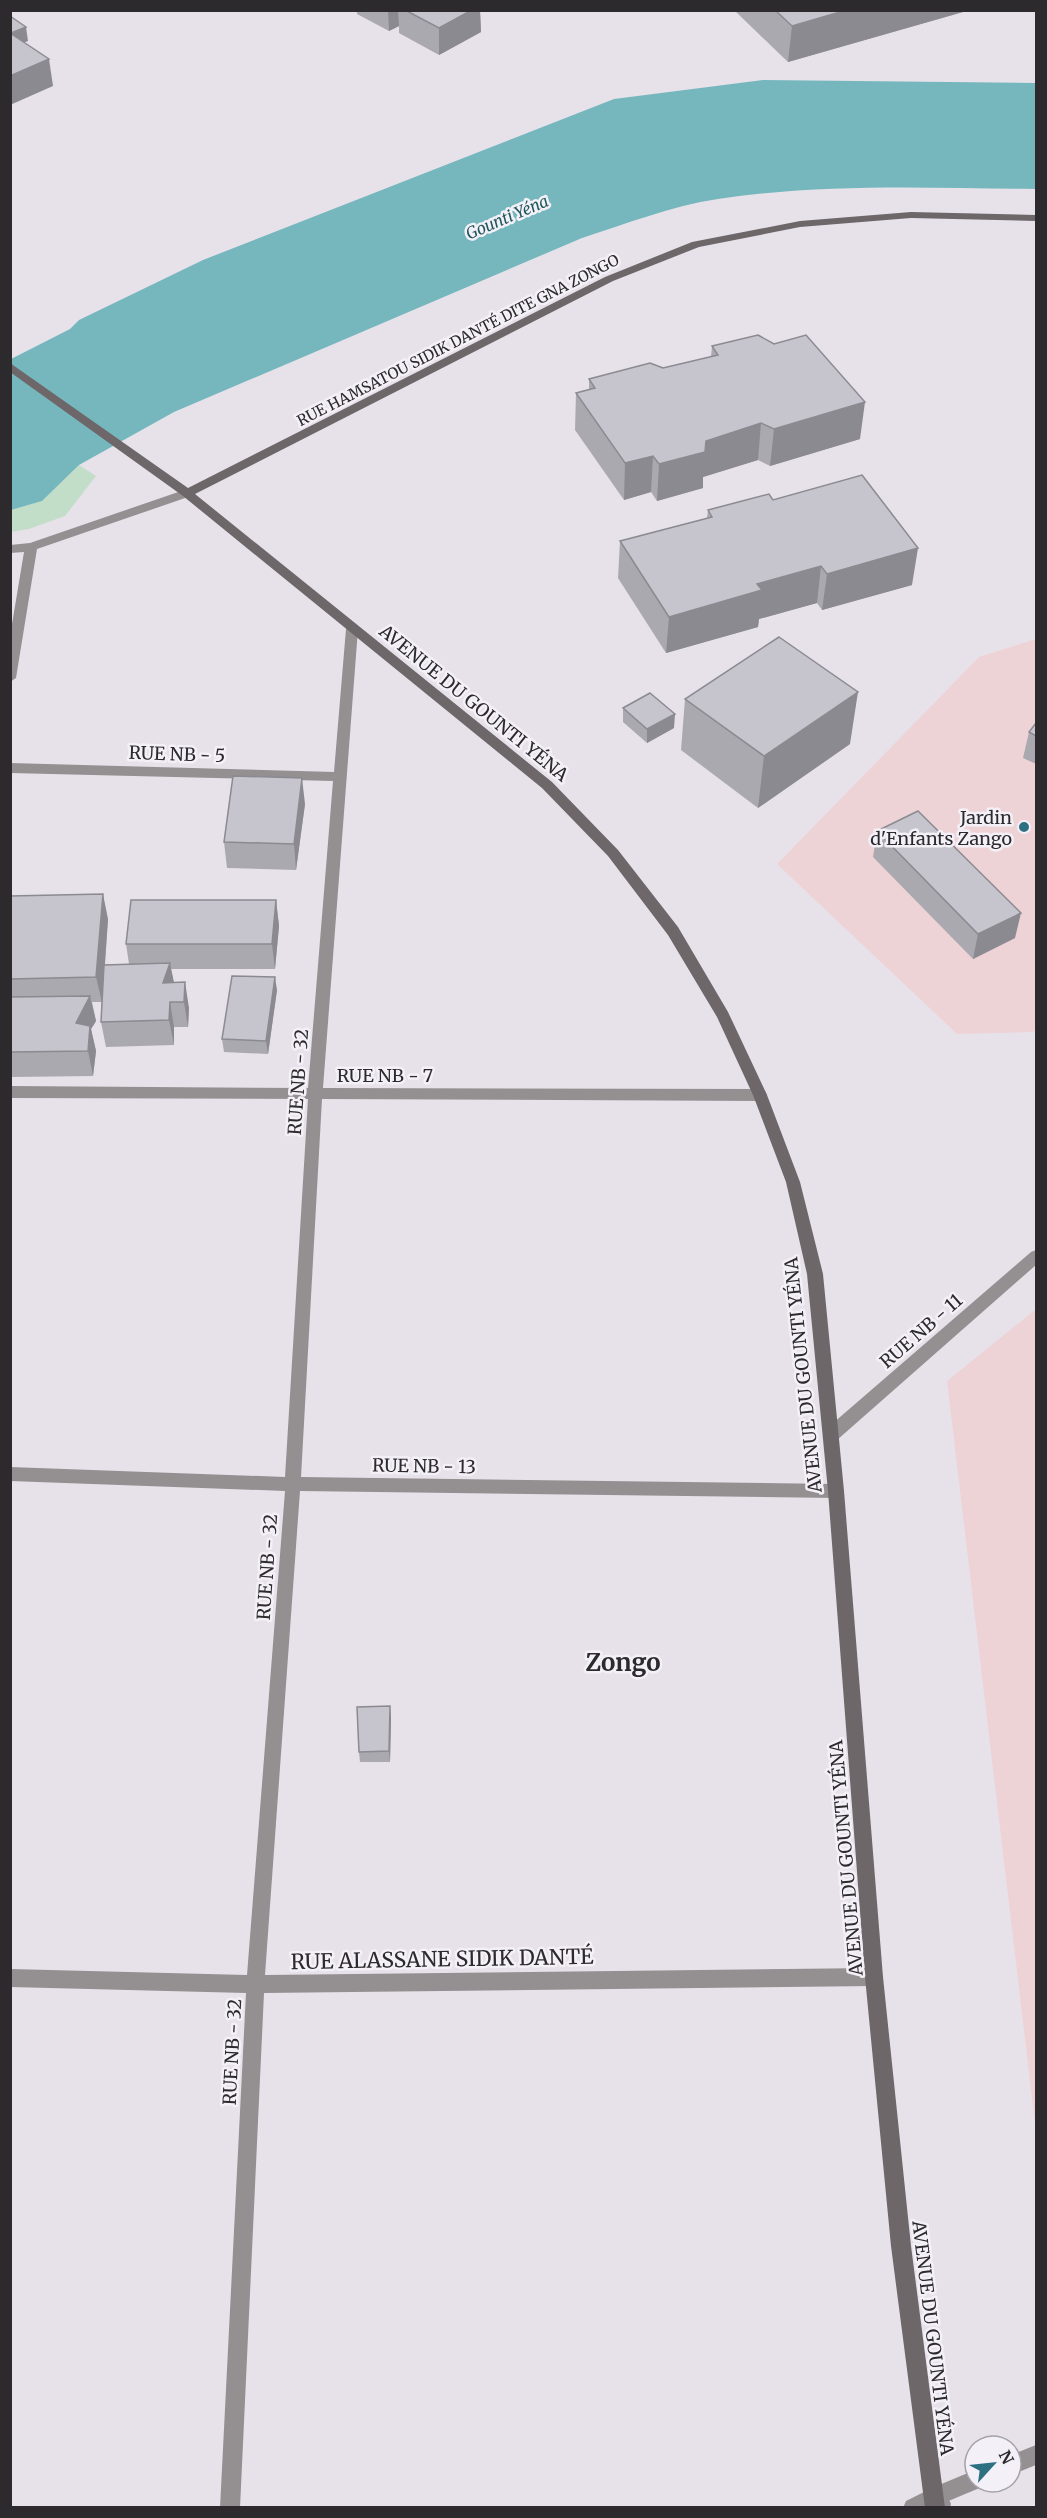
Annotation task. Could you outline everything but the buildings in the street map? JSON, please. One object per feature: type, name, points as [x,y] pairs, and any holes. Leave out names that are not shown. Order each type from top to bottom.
[{"type":"street","name":"RUE HAMSATOU SIDIK DANTÉ DITE GNA ZONGO","points":[[187,493],[609,279],[696,244],[801,224],[911,215],[1036,218]]},
{"type":"street","name":"AVENUE DU GOUNTI YÉNA","points":[[10,366],[187,493],[352,629],[548,785],[613,853],[673,931],[723,1016],[760,1095],[793,1182],[815,1274],[836,1491],[874,1977],[901,2246],[938,2504]]},
{"type":"street","points":[[10,549],[30,547],[187,493]]},
{"type":"street","points":[[10,678],[30,547]]},
{"type":"street","name":"RUE NB - 32","points":[[230,2508],[255,1984],[293,1484],[315,1094],[352,629]]},
{"type":"street","name":"RUE NB - 5","points":[[10,768],[342,777]]},
{"type":"street","name":"RUE NB - 7","points":[[10,1092],[760,1095]]},
{"type":"street","name":"RUE NB - 11","points":[[831,1435],[1036,1256]]},
{"type":"street","name":"RUE NB - 13","points":[[10,1474],[293,1484],[836,1491]]},
{"type":"street","name":"RUE ALASSANE SIDIK DANTÉ","points":[[10,1978],[255,1984],[874,1977]]},
{"type":"street","points":[[913,2508],[938,2504],[963,2488]]},
{"type":"shaded area","points":[[1036,639],[1036,1029],[1033,1032],[957,1034],[777,864],[979,657]]},
{"type":"shaded area","points":[[1036,1309],[1036,2132],[947,1381]]},
{"type":"green space","points":[[79,465],[96,476],[65,516],[29,529],[11,532],[10,510],[42,501]]},
{"type":"water","name":"Gounti Yéna","points":[[763,80],[1036,83],[1036,189],[877,188],[797,191],[718,199],[649,216],[582,238],[174,412],[79,465],[42,501],[11,510],[11,359],[70,329],[79,320],[203,260],[614,99]]},
{"type":"place","name":"Jardin d'Enfants Zango","points":[[1024,827]]},
{"type":"district","name":"Zongo","points":[[623,1662]]}]
